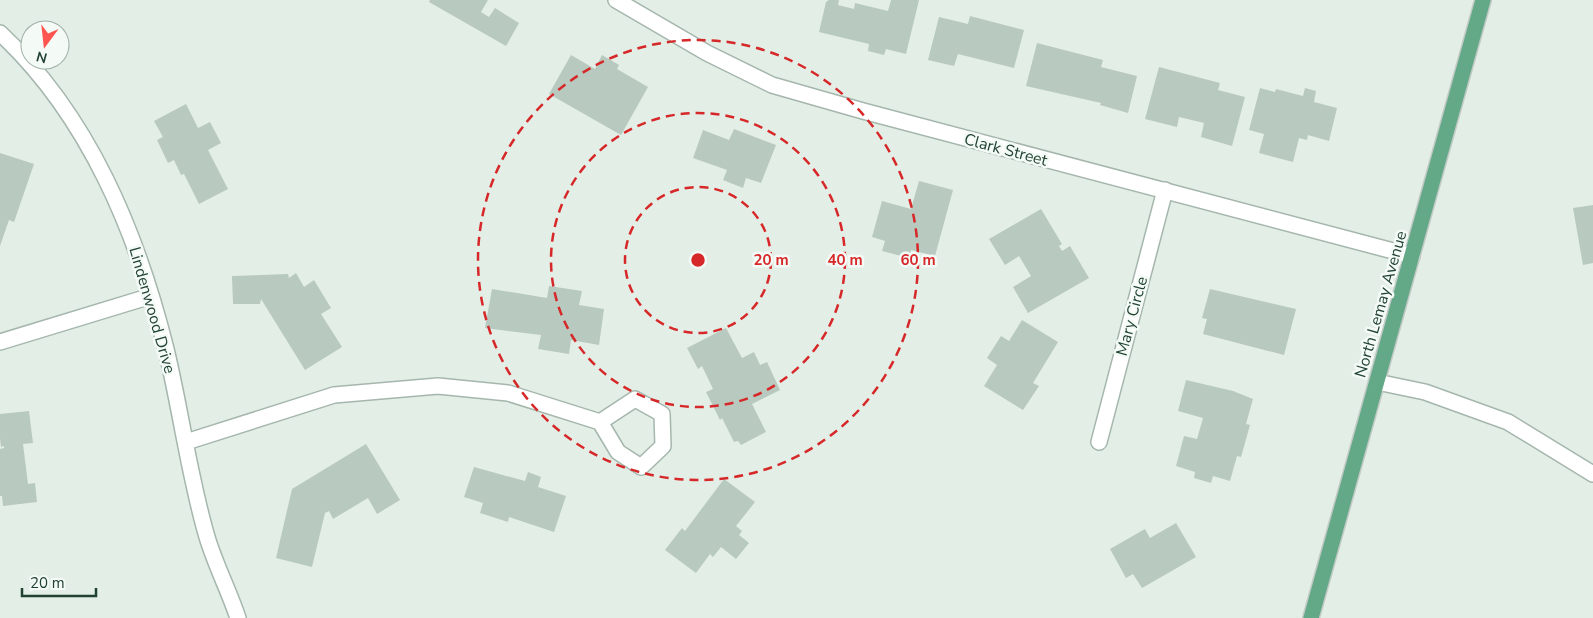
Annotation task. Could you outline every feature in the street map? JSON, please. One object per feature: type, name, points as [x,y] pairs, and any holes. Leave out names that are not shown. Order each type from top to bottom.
[{"type":"main road","name":"North Lemay Avenue","points":[[1311,618],[1484,0]]},
{"type":"street","name":"Clark Street","points":[[616,0],[707,53],[772,85],[863,112],[1412,256]]},
{"type":"street","name":"Lindenwood Drive","points":[[0,33],[13,45],[58,100],[96,160],[122,209],[143,266],[166,349],[207,537],[238,618]]},
{"type":"street","name":"Mary Circle","points":[[1099,442],[1165,190]]},
{"type":"street","points":[[0,342],[151,296]]},
{"type":"street","points":[[1377,382],[1425,392],[1508,422],[1593,474]]},
{"type":"street","points":[[186,442],[334,395],[438,386],[508,393],[600,422],[618,452],[641,466],[663,446],[662,414],[635,399],[600,422]]},
{"type":"building","points":[[430,0],[488,0],[481,12],[489,17],[495,8],[519,23],[506,46],[429,2]]},
{"type":"building","points":[[829,0],[839,0],[838,5],[854,9],[855,3],[888,11],[891,0],[919,0],[906,54],[886,49],[884,55],[868,51],[869,44],[819,32],[826,2]]},
{"type":"building","points":[[970,16],[1024,30],[1014,68],[958,54],[954,66],[928,60],[939,17],[968,24]]},
{"type":"building","points":[[1037,43],[1103,60],[1101,67],[1137,76],[1128,113],[1100,105],[1101,103],[1026,86]]},
{"type":"building","points":[[571,55],[595,69],[602,55],[619,65],[617,69],[648,87],[621,135],[549,94]]},
{"type":"building","points":[[1159,67],[1220,83],[1218,90],[1245,97],[1232,146],[1201,137],[1204,123],[1179,117],[1177,127],[1145,119]]},
{"type":"building","points":[[1260,88],[1275,92],[1276,89],[1303,96],[1305,88],[1316,91],[1314,102],[1337,108],[1329,141],[1308,135],[1307,140],[1299,138],[1293,162],[1259,153],[1264,134],[1249,130]]},
{"type":"building","points":[[186,104],[198,128],[210,122],[221,143],[208,150],[228,189],[199,204],[184,174],[181,175],[174,160],[168,163],[157,140],[163,137],[154,121]]},
{"type":"building","points":[[734,129],[776,145],[761,183],[746,178],[743,188],[723,180],[727,170],[693,158],[703,130],[729,140]]},
{"type":"building","points":[[0,153],[34,164],[14,222],[9,220],[0,246]]},
{"type":"building","points":[[919,181],[953,190],[935,256],[911,250],[909,258],[882,251],[885,241],[872,237],[882,201],[911,209]]},
{"type":"building","points":[[1593,205],[1593,263],[1583,265],[1573,208]]},
{"type":"building","points":[[1041,209],[1062,244],[1059,246],[1062,251],[1070,246],[1089,278],[1028,313],[1013,287],[1031,276],[1019,256],[1005,265],[989,239]]},
{"type":"building","points":[[296,273],[304,287],[314,280],[331,308],[321,314],[342,347],[305,370],[261,299],[260,304],[233,304],[232,276],[288,274],[289,278]]},
{"type":"building","points":[[549,286],[582,291],[579,305],[604,309],[599,345],[571,340],[569,354],[538,349],[541,335],[485,328],[492,289],[547,298]]},
{"type":"building","points":[[1210,289],[1296,309],[1284,355],[1203,334],[1207,319],[1202,318]]},
{"type":"building","points":[[1022,320],[1058,342],[1033,383],[1039,386],[1023,410],[984,386],[997,365],[987,358],[1001,336],[1009,341]]},
{"type":"building","points":[[726,328],[742,358],[754,352],[760,365],[767,362],[780,390],[752,404],[766,432],[741,445],[738,441],[734,442],[722,418],[720,420],[706,392],[713,389],[702,366],[698,369],[687,348]]},
{"type":"building","points":[[1186,380],[1233,391],[1253,399],[1246,424],[1250,425],[1241,457],[1237,456],[1230,481],[1213,476],[1211,483],[1194,478],[1195,472],[1176,466],[1184,436],[1197,439],[1203,418],[1178,411]]},
{"type":"building","points":[[29,411],[33,443],[23,444],[28,484],[35,483],[37,502],[3,506],[2,496],[0,496],[0,449],[4,448],[4,446],[1,447],[0,414]]},
{"type":"building","points":[[366,444],[400,500],[377,514],[368,498],[333,519],[329,511],[325,513],[312,567],[276,558],[292,489]]},
{"type":"building","points":[[474,467],[525,481],[528,472],[541,477],[538,487],[566,496],[554,532],[509,517],[508,522],[480,513],[483,503],[464,497]]},
{"type":"building","points":[[724,479],[755,502],[736,526],[742,531],[739,535],[749,543],[736,559],[721,547],[713,557],[710,554],[696,573],[665,550],[682,528],[685,531]]},
{"type":"building","points":[[1176,523],[1196,557],[1142,588],[1133,574],[1126,578],[1110,549],[1145,529],[1150,538]]}]
